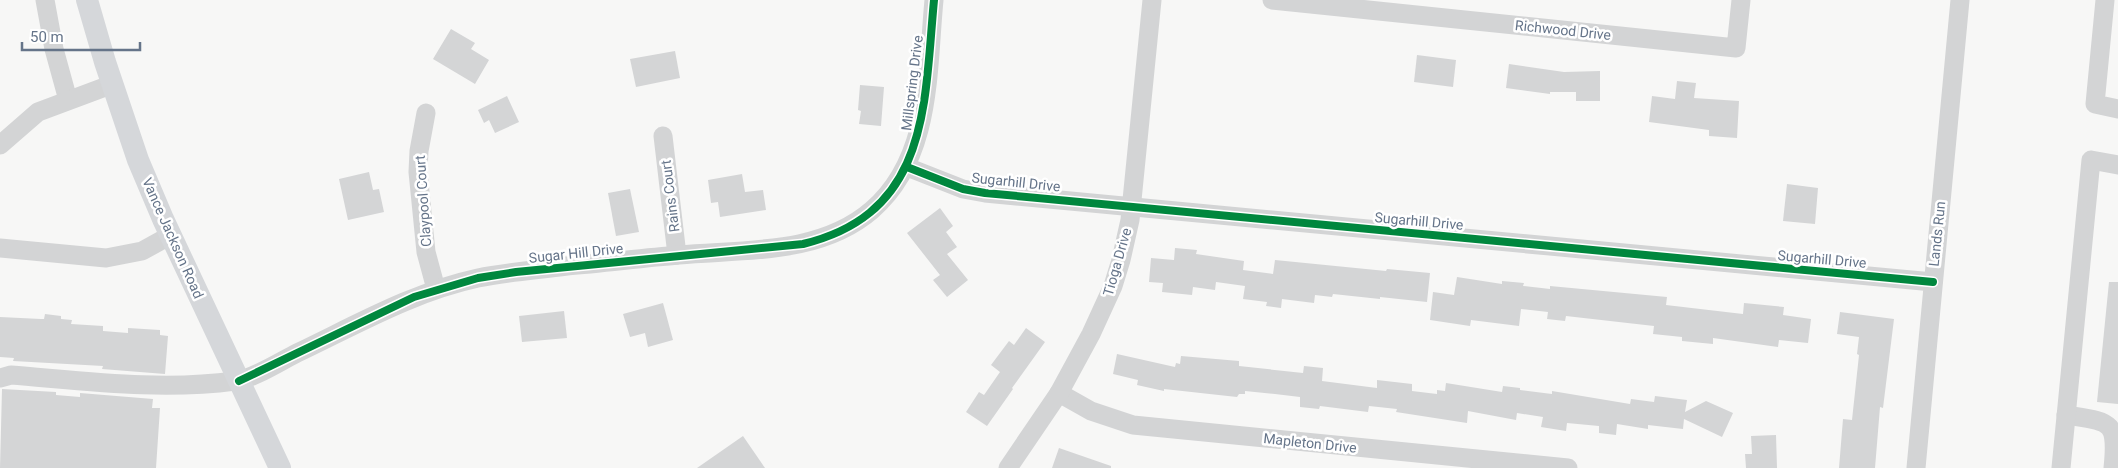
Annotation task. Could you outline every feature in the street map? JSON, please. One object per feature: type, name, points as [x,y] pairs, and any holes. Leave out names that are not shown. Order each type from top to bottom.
[{"type":"main road","name":"Vance Jackson Road","points":[[87,0],[138,160],[280,468]]},
{"type":"street","points":[[45,0],[54,49],[68,100]]},
{"type":"street","name":"Millspring Drive","points":[[907,167],[919,132],[924,109],[934,0]]},
{"type":"street","name":"Tioga Drive","points":[[1008,468],[1059,393],[1091,334],[1113,286],[1121,260],[1131,206],[1152,0]]},
{"type":"street","name":"Richwood Drive","points":[[1272,0],[1391,6],[1736,48],[1742,0]]},
{"type":"street","name":"Lands Run","points":[[1916,468],[1960,0]]},
{"type":"street","points":[[2104,0],[2094,104],[2118,109]]},
{"type":"street","points":[[0,145],[38,112],[113,84]]},
{"type":"street","name":"Claypool Court","points":[[426,113],[419,151],[418,172],[426,252],[436,289]]},
{"type":"street","name":"Rains Court","points":[[664,136],[677,255]]},
{"type":"street","points":[[2061,468],[2091,160],[2118,165]]},
{"type":"street","name":"Sugarhill Drive","points":[[907,167],[963,189],[1933,282]]},
{"type":"street","name":"Sugar Hill Drive","points":[[239,381],[392,306],[436,289],[478,278],[516,272],[677,255],[803,244],[833,235],[847,228],[874,209],[895,185],[907,167]]},
{"type":"street","points":[[0,248],[106,258],[142,251],[171,234]]},
{"type":"street","points":[[0,378],[11,375],[163,386],[239,381]]},
{"type":"street","name":"Mapleton Drive","points":[[1059,393],[1091,410],[1133,426],[1568,468]]},
{"type":"street","points":[[2066,415],[2099,420],[2111,428],[2116,441],[2113,468]]},
{"type":"building","points":[[451,29],[475,43],[471,49],[489,60],[475,84],[433,59]]},
{"type":"building","points":[[675,51],[680,78],[636,87],[630,59]]},
{"type":"building","points":[[1417,55],[1456,60],[1453,87],[1414,82]]},
{"type":"building","points":[[1509,64],[1564,72],[1600,71],[1600,101],[1576,101],[1576,92],[1550,92],[1550,94],[1506,88]]},
{"type":"building","points":[[1677,81],[1696,83],[1694,98],[1739,101],[1737,138],[1709,136],[1709,130],[1649,122],[1652,96],[1675,99]]},
{"type":"building","points":[[860,85],[884,87],[881,126],[859,124],[861,111],[858,110]]},
{"type":"building","points":[[507,96],[519,122],[495,133],[489,120],[484,123],[478,110]]},
{"type":"building","points":[[369,172],[373,190],[379,189],[384,212],[348,220],[339,179]]},
{"type":"building","points":[[742,174],[745,192],[763,190],[766,210],[720,217],[718,202],[711,203],[708,180]]},
{"type":"building","points":[[1787,184],[1818,188],[1815,224],[1783,221]]},
{"type":"building","points":[[630,189],[639,232],[616,236],[608,193]]},
{"type":"building","points":[[940,208],[953,226],[946,232],[957,247],[947,254],[968,280],[947,297],[933,280],[940,275],[907,233]]},
{"type":"building","points":[[1175,248],[1197,250],[1196,254],[1244,261],[1243,270],[1273,274],[1275,260],[1386,271],[1387,269],[1430,273],[1427,302],[1333,294],[1332,297],[1315,295],[1314,303],[1282,299],[1281,308],[1266,306],[1267,302],[1243,299],[1245,286],[1216,282],[1215,290],[1193,287],[1192,295],[1162,292],[1163,283],[1149,282],[1151,258],[1174,260]]},
{"type":"building","points":[[1457,277],[1502,284],[1502,281],[1524,283],[1523,286],[1550,289],[1550,286],[1667,297],[1666,305],[1743,314],[1744,303],[1784,307],[1783,315],[1811,319],[1808,343],[1779,340],[1778,347],[1713,338],[1713,344],[1682,341],[1682,337],[1653,334],[1654,326],[1566,316],[1565,321],[1547,319],[1548,312],[1521,309],[1519,326],[1471,320],[1470,326],[1430,320],[1433,292],[1454,295]]},
{"type":"building","points":[[2109,282],[2118,282],[2118,404],[2097,402]]},
{"type":"building","points":[[663,303],[673,340],[648,347],[645,333],[630,337],[623,314]]},
{"type":"building","points":[[564,311],[567,338],[522,342],[519,316]]},
{"type":"building","points":[[1840,312],[1894,319],[1883,408],[1880,407],[1875,468],[1839,468],[1843,419],[1852,420],[1859,355],[1857,354],[1859,337],[1837,334]]},
{"type":"building","points":[[45,314],[61,316],[61,319],[72,320],[71,324],[103,326],[103,331],[128,333],[128,328],[160,330],[160,335],[168,336],[165,374],[102,369],[103,366],[13,361],[14,358],[0,357],[0,317],[44,319]]},
{"type":"building","points":[[1026,328],[1045,342],[987,426],[966,412],[979,392],[984,395],[1000,372],[991,365],[1009,341],[1014,345]]},
{"type":"building","points":[[1117,354],[1175,367],[1176,363],[1180,364],[1181,356],[1239,361],[1239,366],[1303,373],[1304,366],[1323,368],[1322,381],[1377,388],[1377,380],[1412,384],[1412,391],[1437,394],[1437,390],[1445,391],[1446,383],[1502,392],[1503,386],[1552,394],[1552,391],[1630,404],[1631,399],[1654,402],[1655,396],[1687,400],[1685,412],[1706,401],[1733,413],[1722,437],[1684,419],[1683,429],[1648,425],[1648,429],[1617,424],[1616,435],[1599,433],[1599,426],[1567,423],[1566,431],[1541,427],[1543,417],[1517,413],[1516,420],[1468,411],[1467,423],[1396,412],[1397,409],[1369,406],[1368,412],[1320,406],[1319,409],[1300,407],[1300,397],[1245,391],[1245,394],[1239,394],[1237,397],[1164,389],[1164,391],[1137,385],[1138,380],[1113,374]]},
{"type":"building","points":[[2,389],[56,392],[56,395],[80,397],[80,393],[153,399],[152,408],[160,408],[156,468],[0,468]]},
{"type":"building","points":[[1776,435],[1777,468],[1746,468],[1745,454],[1752,454],[1751,436]]},
{"type":"building","points":[[743,436],[765,468],[697,468]]},
{"type":"building","points":[[1059,448],[1111,466],[1111,468],[1052,468]]},
{"type":"cycle path","points":[[239,381],[414,297],[478,278],[516,272],[803,244],[845,229],[876,208],[898,181],[912,150],[922,115],[934,0]]},
{"type":"cycle path","points":[[907,167],[963,189],[985,193],[1933,282]]}]
